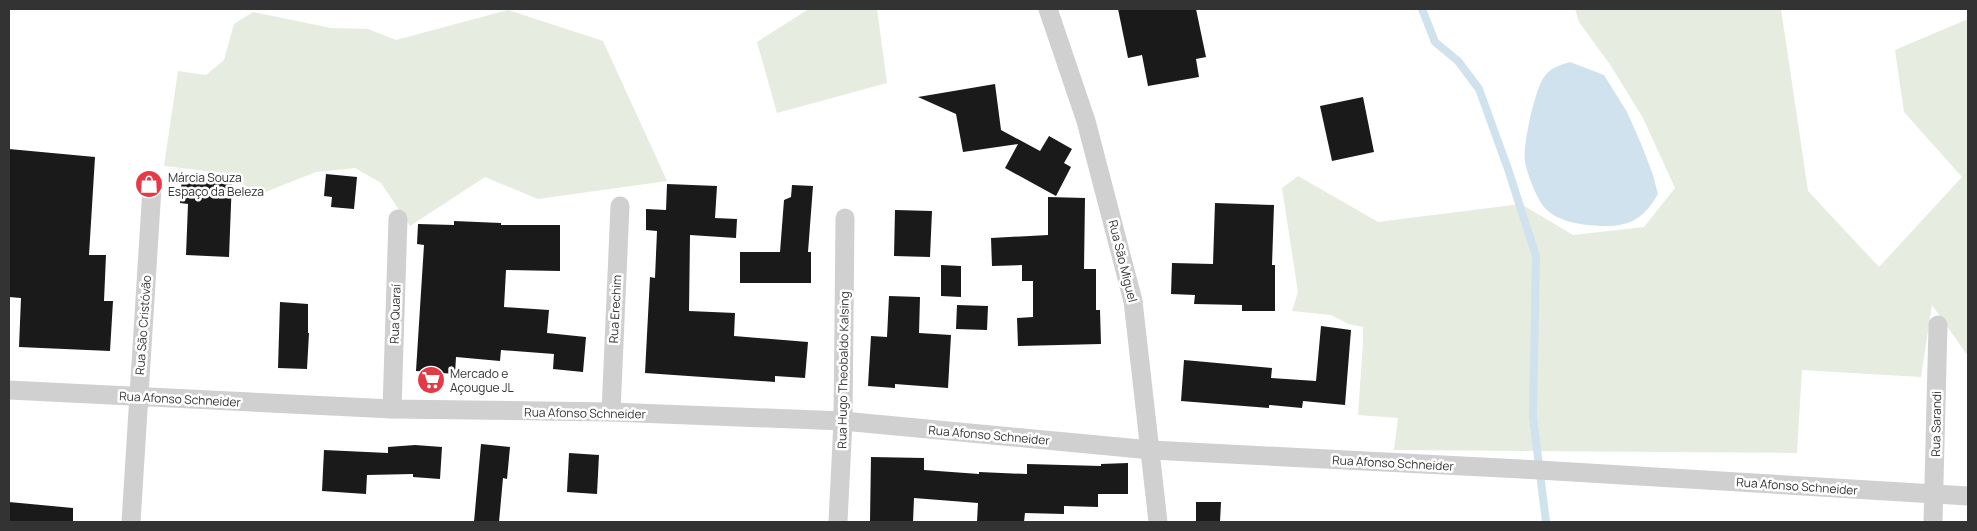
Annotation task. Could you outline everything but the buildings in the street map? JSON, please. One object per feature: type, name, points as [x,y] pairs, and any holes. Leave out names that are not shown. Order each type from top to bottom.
[{"type":"street","name":"Rua São Miguel","points":[[1048,9],[1086,121],[1134,301],[1158,522]]},
{"type":"street","name":"Rua São Cristóvão","points":[[131,522],[152,188]]},
{"type":"street","name":"Rua Erechim","points":[[611,412],[620,206]]},
{"type":"street","name":"Rua Hugo Theobaldo Kalsing","points":[[838,522],[843,421],[845,218]]},
{"type":"street","name":"Rua Quaraí","points":[[392,410],[398,219]]},
{"type":"street","name":"Rua Sarandi","points":[[1932,522],[1938,325]]},
{"type":"street","name":"Rua Afonso Schneider","points":[[9,390],[392,410],[611,412],[843,421],[1151,450],[1539,470],[1968,496]]},
{"type":"shaded area","points":[[809,9],[877,9],[887,83],[777,113],[757,42]]},
{"type":"shaded area","points":[[1575,9],[1781,9],[1808,191],[1879,267],[1962,177],[1904,112],[1895,50],[1968,19],[1968,356],[1932,305],[1921,377],[1802,370],[1797,453],[1394,450],[1398,418],[1358,415],[1363,327],[1349,324],[1331,315],[1292,311],[1298,292],[1282,188],[1298,176],[1378,222],[1521,204],[1573,235],[1644,227],[1675,188],[1643,118],[1611,66],[1579,22]]},
{"type":"shaded area","points":[[508,10],[603,41],[667,181],[538,199],[485,177],[410,226],[381,183],[355,168],[316,172],[253,197],[232,174],[164,166],[178,71],[206,75],[224,60],[234,24],[253,12],[331,28],[368,29],[396,40]]},
{"type":"water","points":[[1570,62],[1604,75],[1627,112],[1653,175],[1658,194],[1642,215],[1628,223],[1612,226],[1595,226],[1579,224],[1557,217],[1542,204],[1530,179],[1525,162],[1525,144],[1533,105],[1540,84],[1549,71]]},
{"type":"waterway","points":[[1422,9],[1435,42],[1458,61],[1479,89],[1508,169],[1536,256],[1533,417],[1546,522]]},
{"type":"place","name":"Márcia Souza Espaço da Beleza","points":[[149,184]]},
{"type":"place","name":"Mercado e Açougue JL","points":[[431,380]]}]
